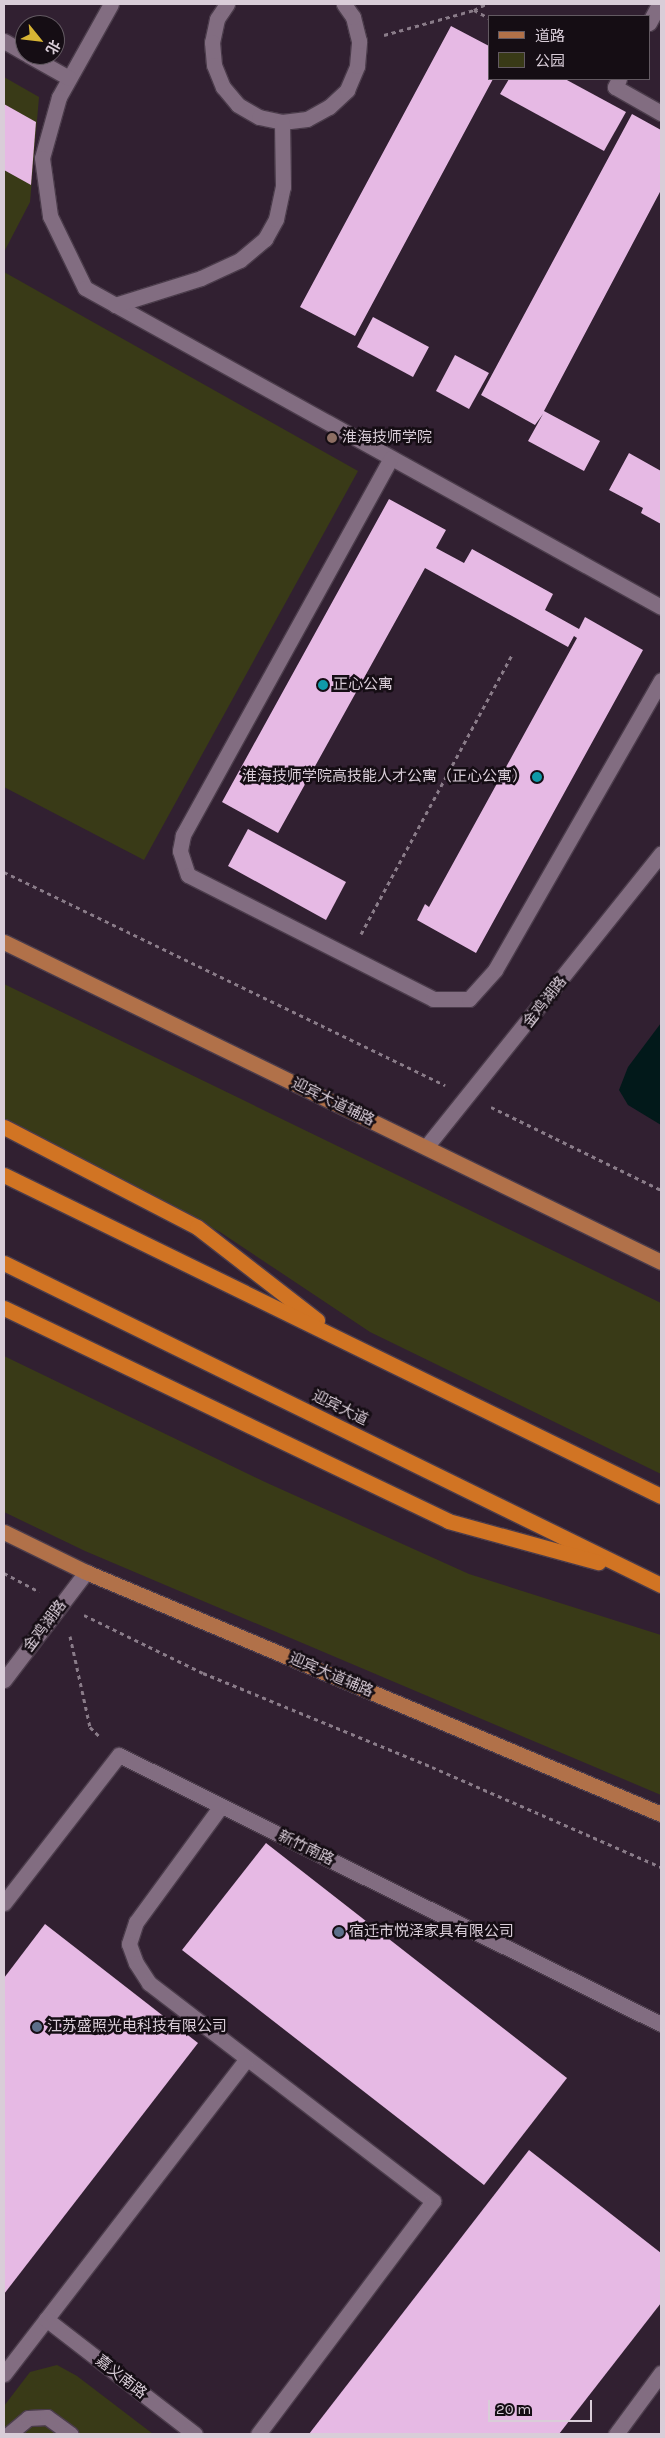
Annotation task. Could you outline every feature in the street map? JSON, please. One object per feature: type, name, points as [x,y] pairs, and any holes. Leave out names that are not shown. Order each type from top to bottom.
[{"type":"highway","points":[[4,1127],[197,1227],[342,1340]]},
{"type":"highway","points":[[4,1175],[661,1496]]},
{"type":"highway","name":"迎宾大道","points":[[4,1263],[661,1585]]},
{"type":"highway","points":[[4,1308],[448,1521],[635,1572]]},
{"type":"main road","name":"迎宾大道辅路","points":[[4,942],[661,1262]]},
{"type":"main road","name":"迎宾大道辅路","points":[[4,1532],[86,1572],[661,1814]]},
{"type":"street","points":[[111,4],[59,97],[42,158],[50,216],[85,288],[661,607]]},
{"type":"street","points":[[227,4],[218,19],[212,42],[214,65],[223,87],[238,105],[259,117],[282,122],[307,119],[329,108],[347,90],[357,66],[359,41],[353,17],[344,4]]},
{"type":"street","points":[[650,21],[659,4]]},
{"type":"street","points":[[4,41],[15,47]]},
{"type":"street","points":[[46,65],[70,78]]},
{"type":"street","points":[[618,80],[615,87],[661,113]]},
{"type":"street","points":[[115,305],[202,278],[240,260],[265,239],[276,219],[283,187],[282,122]]},
{"type":"street","points":[[391,458],[183,835],[180,851],[188,875],[433,999],[469,999],[495,970],[661,680]]},
{"type":"street","name":"金鸡湖路","points":[[426,1147],[469,1097],[661,854]]},
{"type":"street","name":"金鸡湖路","points":[[4,1680],[86,1572]]},
{"type":"street","points":[[4,1903],[120,1755]]},
{"type":"street","name":"新竹南路","points":[[120,1755],[661,2024]]},
{"type":"street","points":[[221,1806],[136,1922],[129,1944],[136,1963],[149,1983],[433,2200],[258,2434]]},
{"type":"street","points":[[4,2374],[247,2059]]},
{"type":"street","name":"嘉义南路","points":[[46,2319],[195,2434]]},
{"type":"street","points":[[616,2434],[661,2373]]},
{"type":"street","points":[[9,2434],[28,2418],[47,2417],[70,2434]]},
{"type":"path","points":[[359,41],[474,10],[486,4]]},
{"type":"path","points":[[474,10],[488,17]]},
{"type":"path","points":[[349,958],[512,656]]},
{"type":"path","points":[[4,872],[661,1190]]},
{"type":"path","points":[[4,1574],[203,1673],[432,1766],[661,1867]]},
{"type":"path","points":[[62,1604],[90,1727],[120,1755]]},
{"type":"green space","points":[[4,77],[39,97],[30,202],[4,252]]},
{"type":"green space","points":[[4,272],[358,471],[144,860],[4,787]]},
{"type":"green space","points":[[4,984],[661,1303],[661,1474],[370,1332],[220,1232],[4,1119]]},
{"type":"green space","points":[[4,1356],[265,1482],[469,1574],[661,1635],[661,1795],[85,1551],[4,1512]]},
{"type":"green space","points":[[57,2365],[77,2376],[153,2434],[4,2434],[4,2406],[30,2372]]},
{"type":"shaded area","points":[[661,1023],[661,1125],[628,1105],[619,1090],[628,1067]]},
{"type":"building","points":[[451,26],[488,45],[488,80],[492,80],[355,336],[300,307]]},
{"type":"building","points":[[508,80],[567,80],[626,112],[604,151],[500,94]]},
{"type":"building","points":[[4,104],[36,122],[31,185],[4,170]]},
{"type":"building","points":[[632,114],[661,130],[661,190],[544,411],[600,441],[584,471],[528,441],[543,414],[535,425],[481,395]]},
{"type":"building","points":[[373,317],[429,347],[413,377],[357,347]]},
{"type":"building","points":[[455,355],[489,373],[469,409],[436,391]]},
{"type":"building","points":[[629,453],[661,471],[661,524],[641,513],[643,508],[609,490]]},
{"type":"building","points":[[389,499],[446,530],[436,548],[464,563],[472,549],[553,594],[545,610],[579,629],[585,617],[643,650],[476,953],[417,920],[425,904],[429,907],[577,638],[574,636],[568,647],[425,568],[278,833],[222,802]]},
{"type":"building","points":[[248,829],[346,882],[326,920],[228,866]]},
{"type":"building","points":[[266,1843],[567,2078],[484,2185],[182,1950]]},
{"type":"building","points":[[45,1924],[198,2043],[4,2294],[4,1978]]},
{"type":"building","points":[[529,2150],[661,2253],[661,2303],[559,2434],[309,2434]]},
{"type":"place","name":"淮海技师学院","points":[[332,438]]},
{"type":"place","name":"正心公寓","points":[[323,685]]},
{"type":"place","name":"淮海技师学院高技能人才公寓（正心公寓）","points":[[537,777]]},
{"type":"place","name":"宿迁市悦泽家具有限公司","points":[[339,1932]]},
{"type":"place","name":"江苏盛照光电科技有限公司","points":[[37,2027]]}]
